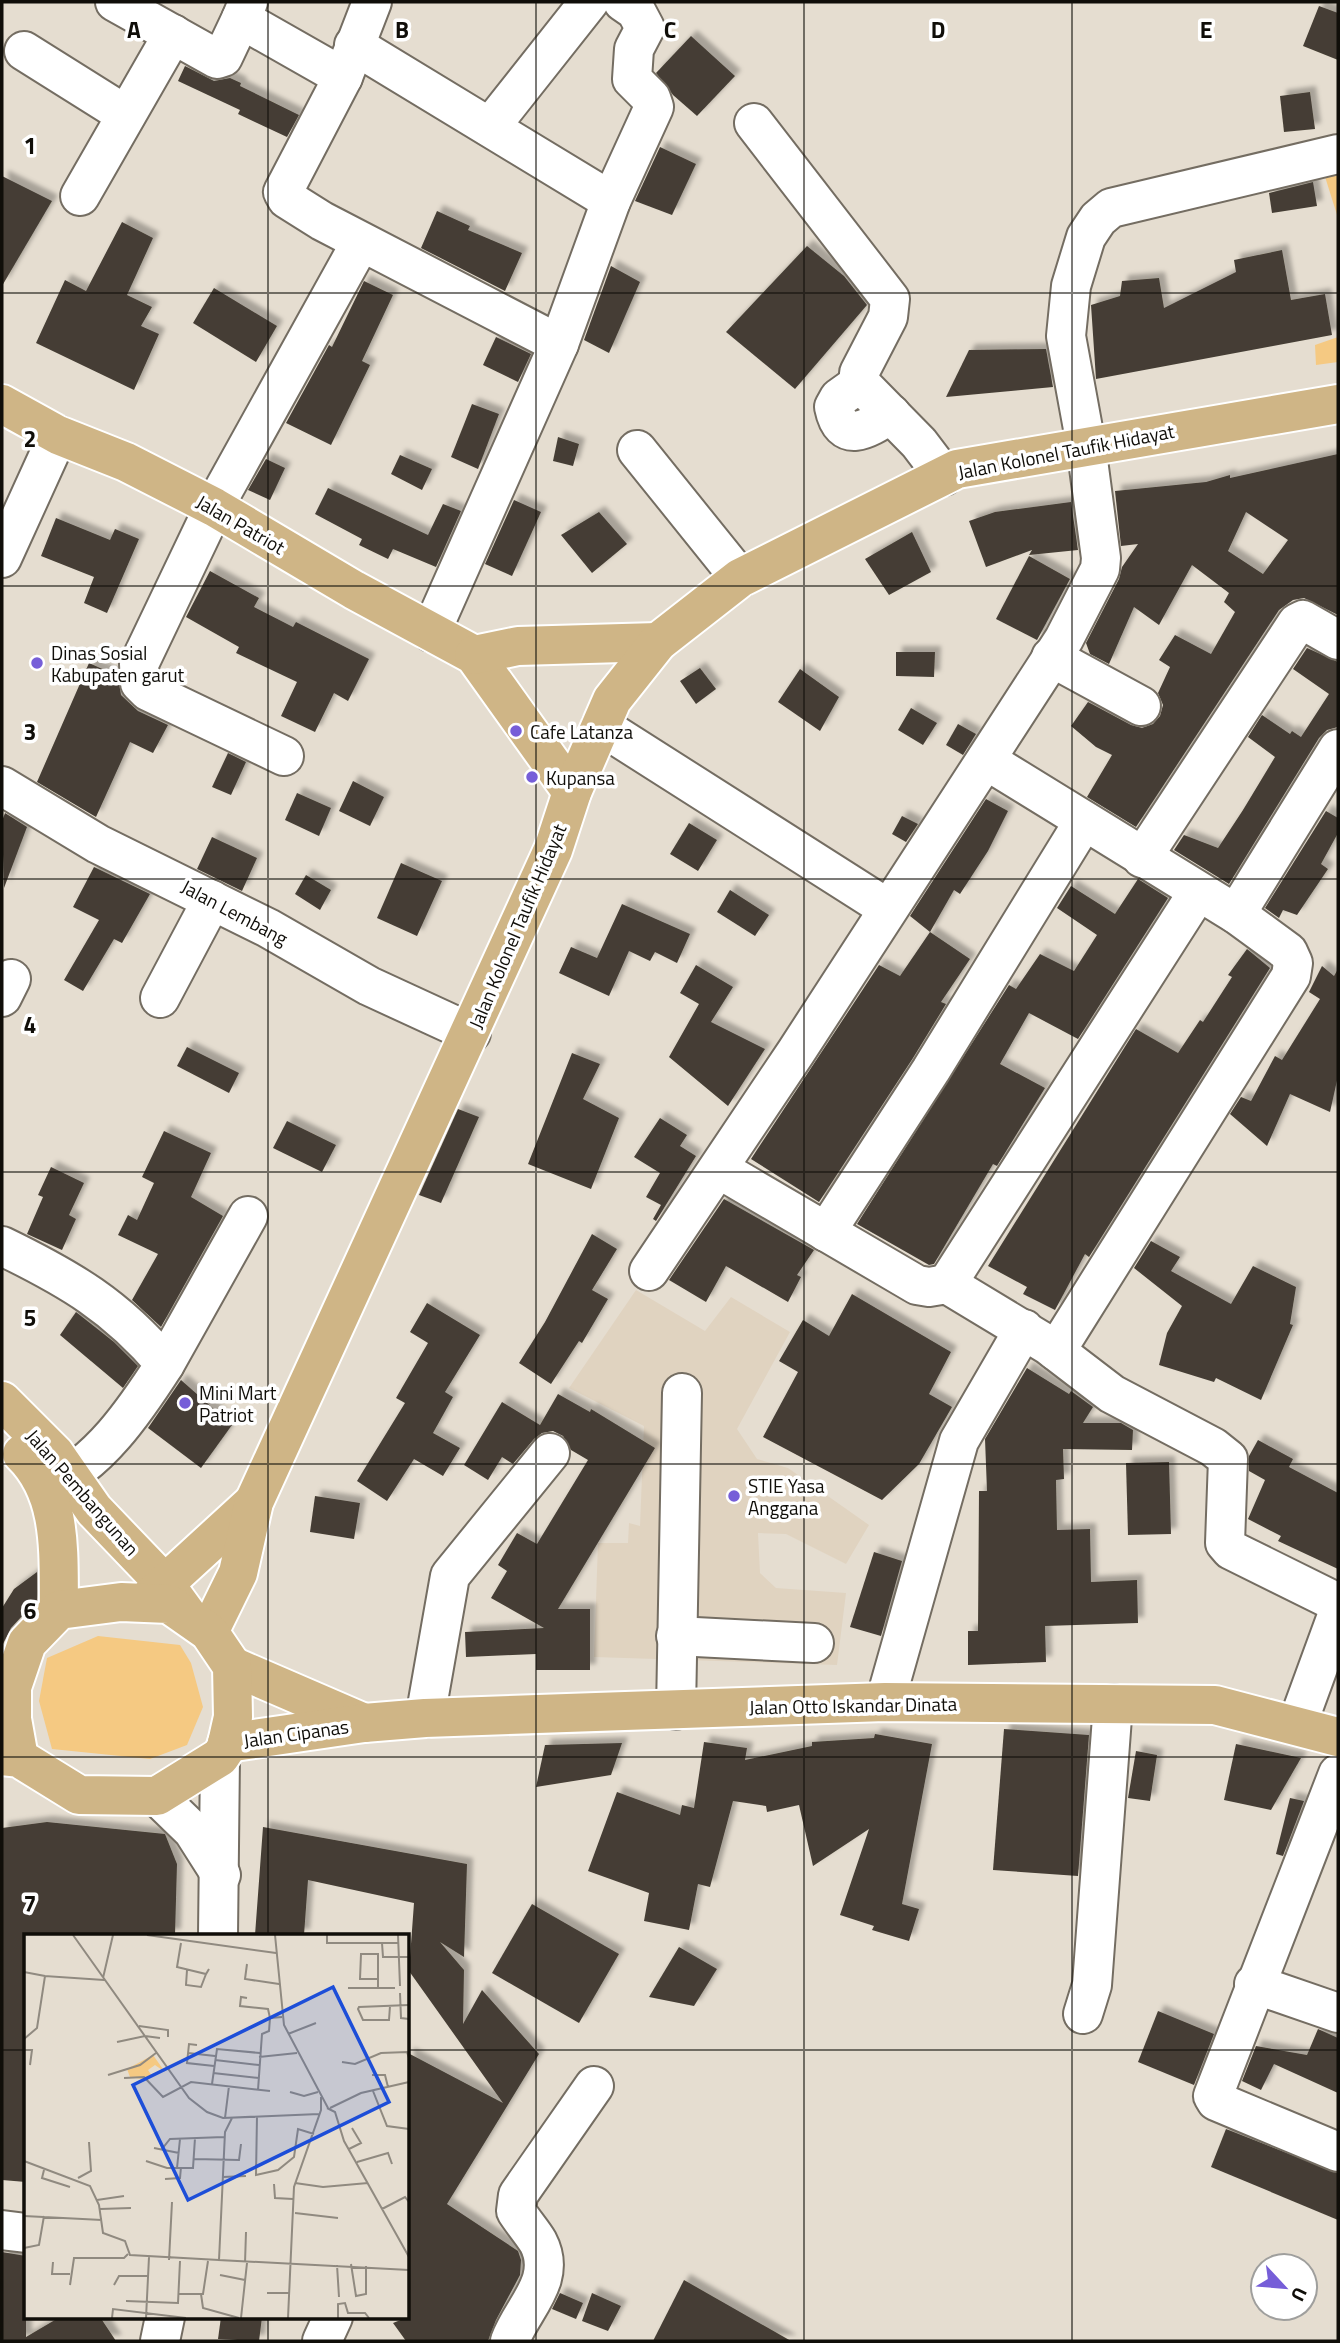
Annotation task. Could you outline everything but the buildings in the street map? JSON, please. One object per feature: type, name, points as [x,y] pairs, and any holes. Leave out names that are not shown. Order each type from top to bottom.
[{"type":"main road","name":"Jalan Patriot","points":[[2,404],[58,435],[126,462],[214,507],[474,655],[572,792]]},
{"type":"main road","name":"Jalan Kolonel Taufik Hidayat","points":[[254,1502],[553,850],[572,792],[612,700],[658,642],[740,578],[957,469],[1338,404]]},
{"type":"main road","points":[[474,655],[518,646],[658,642]]},
{"type":"main road","name":"Jalan Pembangunan","points":[[2,1401],[55,1454],[58,1482],[59,1610]]},
{"type":"main road","name":"Jalan Pembangunan","points":[[2,1434],[34,1466],[94,1510],[154,1593],[199,1625]]},
{"type":"main road","points":[[232,1666],[233,1717],[224,1750],[157,1796],[79,1795],[10,1757],[12,1719],[7,1688],[27,1643],[59,1610],[121,1602],[154,1593],[254,1502]]},
{"type":"main road","points":[[254,1502],[238,1573],[199,1625],[232,1666],[364,1723]]},
{"type":"main road","points":[[58,1531],[94,1510]]},
{"type":"main road","name":"Jalan Otto Iskandar Dinata","points":[[364,1723],[425,1718],[885,1702],[1215,1705],[1338,1737]]},
{"type":"main road","name":"Jalan Cipanas","points":[[224,1750],[364,1723]]},
{"type":"street","points":[[115,2],[218,59],[223,57],[245,11],[490,127],[611,201]]},
{"type":"street","points":[[372,2],[349,61],[283,192],[287,199],[322,221],[559,344]]},
{"type":"street","points":[[490,127],[589,2]]},
{"type":"street","points":[[431,632],[559,344],[611,201],[654,107],[652,98],[632,79],[633,53],[645,28],[642,17],[622,2]]},
{"type":"street","points":[[80,196],[173,34]]},
{"type":"street","points":[[24,51],[126,115]]},
{"type":"street","points":[[754,123],[890,299],[888,317],[859,373],[860,383],[839,398],[834,407],[843,426],[855,432],[863,431],[891,414],[919,443],[944,476]]},
{"type":"street","points":[[649,1271],[719,1169],[986,760],[1051,657],[1100,569],[1099,532],[1066,336],[1071,286],[1086,237],[1098,219],[1111,208],[1338,154]]},
{"type":"street","points":[[284,756],[148,691],[139,683],[139,664],[214,507],[361,242]]},
{"type":"street","points":[[2,558],[58,435]]},
{"type":"street","points":[[638,450],[740,578]]},
{"type":"street","points":[[1142,858],[1297,623],[1303,620],[1338,640]]},
{"type":"street","points":[[1051,657],[1141,706]]},
{"type":"street","points":[[601,726],[887,908]]},
{"type":"street","points":[[1236,914],[1338,749]]},
{"type":"street","points":[[986,760],[1236,914],[1288,952],[1293,963],[1292,976],[1056,1351]]},
{"type":"street","name":"Jalan Lembang","points":[[2,786],[98,844],[212,900],[369,986],[471,1033]]},
{"type":"street","points":[[826,1232],[931,1070],[1084,821]]},
{"type":"street","points":[[947,1284],[1198,892]]},
{"type":"street","points":[[160,998],[212,900]]},
{"type":"street","points":[[719,1169],[917,1285],[929,1287],[947,1284],[1024,1329],[1112,1394],[1213,1447],[1228,1459],[1225,1543],[1231,1550],[1338,1603]]},
{"type":"street","points":[[58,1482],[106,1442],[165,1364],[248,1216]]},
{"type":"street","points":[[2,1246],[61,1275],[109,1307],[134,1328],[165,1364]]},
{"type":"street","points":[[885,1702],[959,1441],[1024,1329]]},
{"type":"street","points":[[676,1710],[681,1393]]},
{"type":"street","points":[[425,1718],[450,1576],[550,1453]]},
{"type":"street","points":[[1297,1725],[1338,1612]]},
{"type":"street","points":[[676,1636],[814,1643]]},
{"type":"street","points":[[1083,2014],[1092,1985],[1113,1704]]},
{"type":"street","points":[[218,1934],[224,1750]]},
{"type":"street","points":[[1338,1774],[1254,1984],[1214,2099],[1338,2152]]},
{"type":"street","points":[[157,1796],[193,1831],[221,1875]]},
{"type":"street","points":[[1254,1984],[1338,2013]]},
{"type":"street","points":[[510,2341],[545,2276],[543,2256],[537,2241],[516,2211],[518,2195],[594,2086]]},
{"type":"street","points":[[2,2230],[24,2233]]},
{"type":"street","points":[[160,2341],[165,2318]]},
{"type":"street","points":[[322,2341],[333,2318]]},
{"type":"shaded area","points":[[1338,157],[1338,218],[1321,164]]},
{"type":"shaded area","points":[[1338,337],[1338,362],[1316,365],[1315,345]]},
{"type":"shaded area","name":"STIE Yasa Anggana","points":[[636,1290],[705,1331],[731,1297],[790,1332],[737,1429],[757,1459],[788,1468],[869,1525],[846,1564],[786,1534],[758,1533],[760,1573],[776,1588],[846,1593],[837,1665],[594,1657],[598,1543],[628,1543],[629,1523],[640,1526],[644,1426],[569,1388]]},
{"type":"shaded area","points":[[98,1636],[180,1645],[191,1663],[203,1707],[187,1745],[150,1759],[52,1749],[39,1701],[47,1658]]},
{"type":"place","name":"Dinas Sosial Kabupaten garut","points":[[37,663]]},
{"type":"place","name":"Cafe Latanza","points":[[516,731]]},
{"type":"place","name":"Kupansa","points":[[532,777]]},
{"type":"place","name":"Mini Mart Patriot","points":[[185,1403]]},
{"type":"place","name":"STIE Yasa Anggana","points":[[734,1496]]}]
